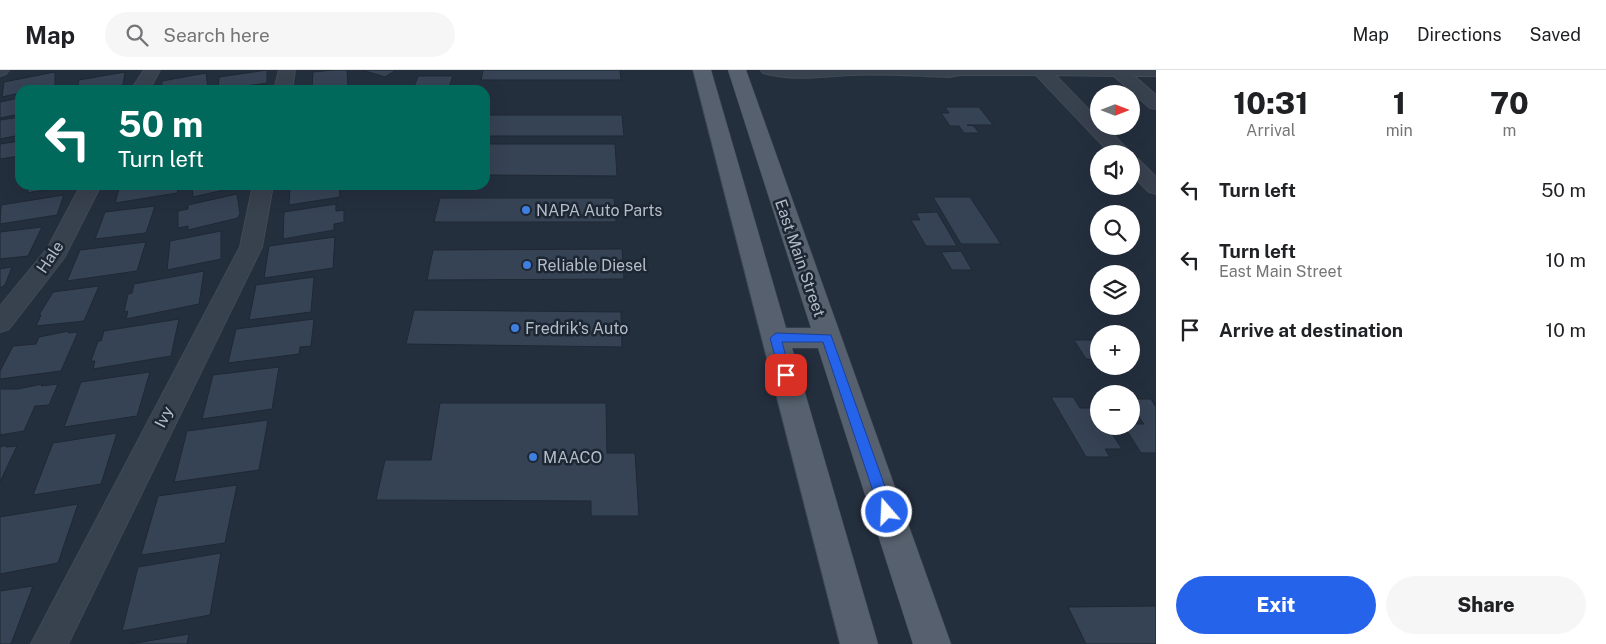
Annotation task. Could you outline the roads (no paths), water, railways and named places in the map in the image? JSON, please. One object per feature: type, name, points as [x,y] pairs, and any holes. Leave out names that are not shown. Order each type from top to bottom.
[{"type":"main road","points":[[702,70],[859,644]]},
{"type":"main road","name":"East Main Street","points":[[736,70],[932,644]]},
{"type":"main road","points":[[776,338],[827,338]]},
{"type":"lane","points":[[143,85],[152,70]]},
{"type":"lane","points":[[283,85],[287,70]]},
{"type":"lane","points":[[769,70],[786,74],[827,73],[848,70],[942,72],[960,70],[1156,71]]},
{"type":"lane","points":[[1041,70],[1113,145]]},
{"type":"lane","points":[[1117,70],[1156,104]]},
{"type":"lane","points":[[1140,172],[1156,188]]},
{"type":"lane","name":"Hale","points":[[0,324],[56,253],[88,190]]},
{"type":"lane","name":"Ivy","points":[[49,644],[251,247],[262,190]]},
{"type":"place","name":"NAPA Auto Parts","points":[[526,210]]},
{"type":"place","name":"Reliable Diesel","points":[[527,265]]},
{"type":"place","name":"Fredrik's Auto","points":[[515,328]]},
{"type":"place","name":"MAACO","points":[[533,457]]}]
